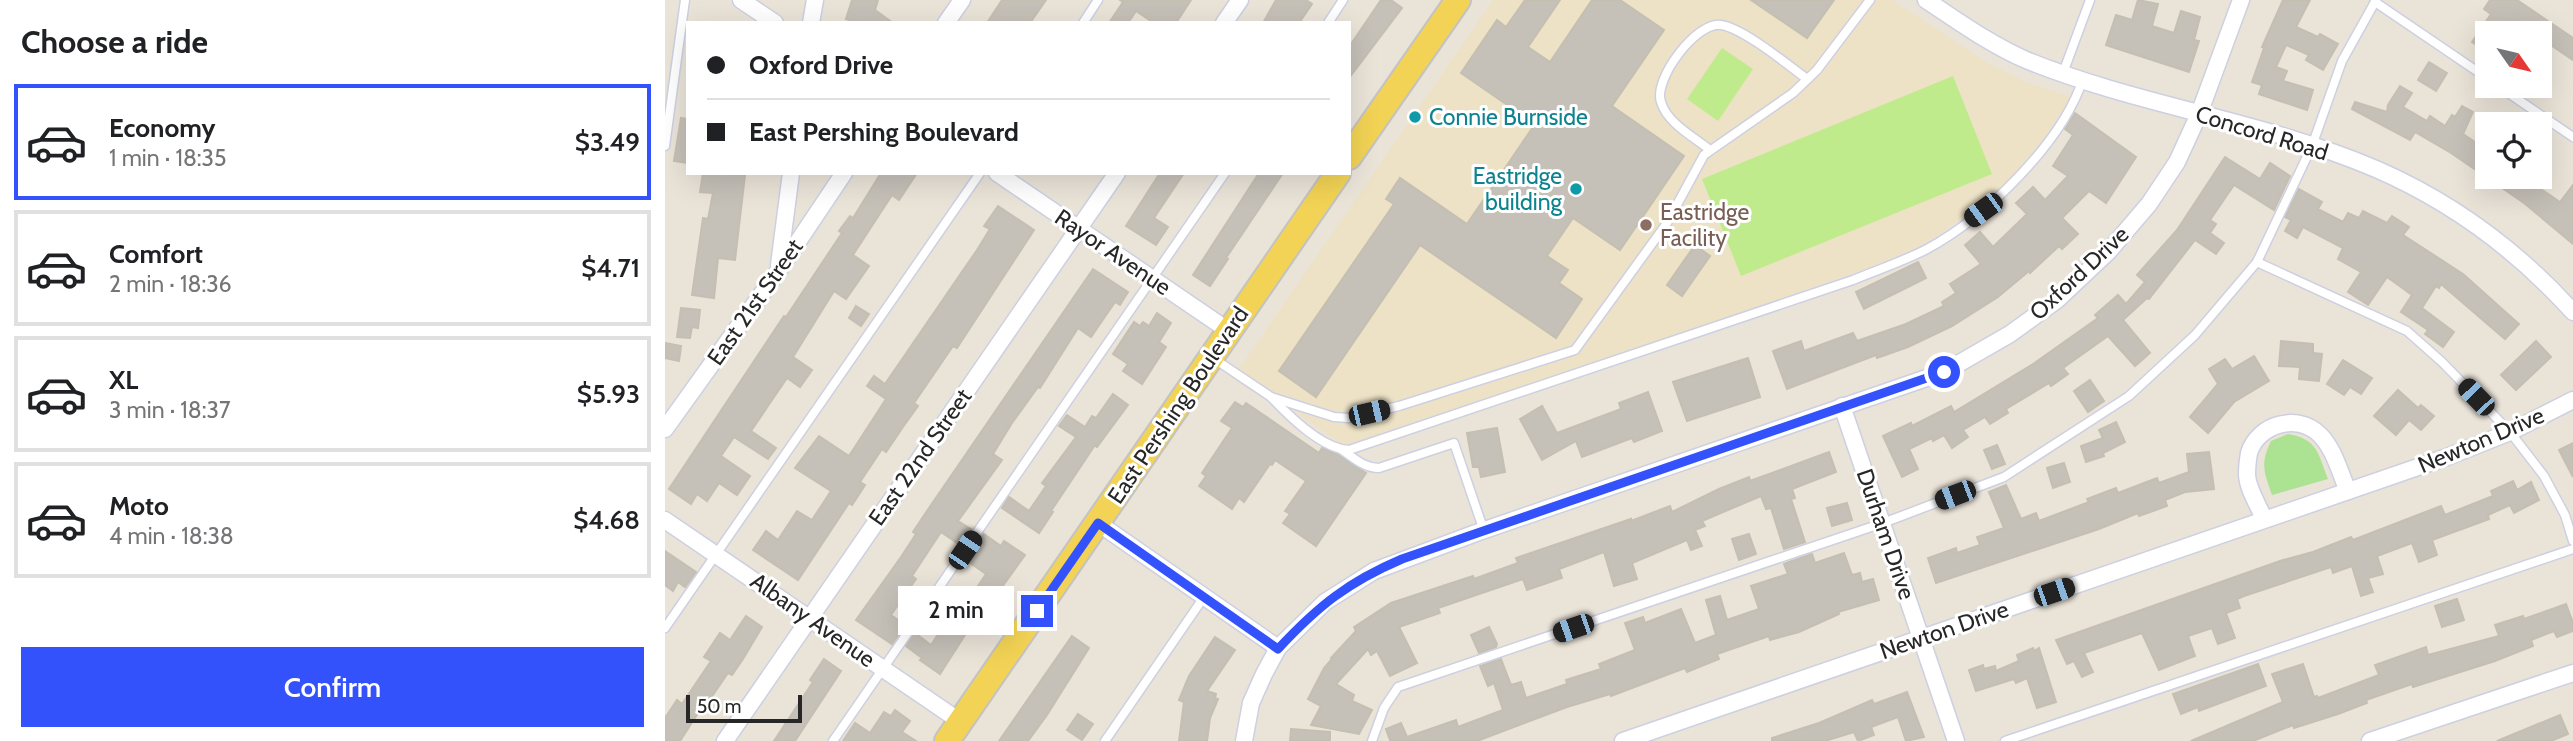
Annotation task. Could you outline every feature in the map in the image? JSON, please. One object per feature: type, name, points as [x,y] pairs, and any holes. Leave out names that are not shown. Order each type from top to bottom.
[{"type":"main road","points":[[1351,154],[1458,0]]},
{"type":"main road","name":"East Pershing Boulevard","points":[[954,731],[1337,175]]},
{"type":"street","points":[[741,0],[772,21]]},
{"type":"street","points":[[811,21],[815,0]]},
{"type":"street","points":[[947,21],[962,0]]},
{"type":"street","points":[[1225,21],[1240,0]]},
{"type":"street","name":"Concord Road","points":[[1926,0],[1986,39],[2025,59],[2063,73],[2312,146],[2375,169],[2454,210],[2522,260],[2573,312]]},
{"type":"street","name":"Oxford Drive","points":[[1244,741],[1251,703],[1278,649],[1325,602],[1374,571],[1944,372],[2010,334],[2057,300],[2108,252],[2149,204],[2178,162],[2199,114],[2241,0]]},
{"type":"street","points":[[779,270],[791,175]]},
{"type":"street","name":"East 21st Street","points":[[665,429],[779,270],[843,175]]},
{"type":"street","name":"Rayor Avenue","points":[[1000,175],[1229,331]]},
{"type":"street","name":"East 22nd Street","points":[[725,741],[1116,175]]},
{"type":"street","name":"Newton Drive","points":[[1623,741],[2447,457],[2510,432],[2573,400]]},
{"type":"street","name":"Durham Drive","points":[[1842,406],[1956,741]]},
{"type":"street","points":[[2264,519],[2247,477],[2249,451],[2264,432],[2281,423],[2302,424],[2319,434],[2331,451],[2348,491]]},
{"type":"street","name":"Albany Avenue","points":[[665,520],[883,668],[954,731]]},
{"type":"street","points":[[1098,523],[1278,649]]},
{"type":"street","points":[[2370,741],[2573,673]]},
{"type":"lane","points":[[665,146],[685,0]]},
{"type":"lane","points":[[1084,21],[1098,0]]},
{"type":"lane","points":[[1329,21],[1343,0]]},
{"type":"lane","points":[[1271,397],[1334,417],[1349,418],[1399,406],[1575,350],[1667,223],[1704,155],[1793,93],[1870,0]]},
{"type":"lane","points":[[2063,73],[2090,0]]},
{"type":"lane","points":[[1373,741],[1384,708],[1398,687],[1883,523],[2004,477],[2129,396],[2195,335],[2257,262],[2312,146],[2342,61],[2376,1],[2475,70]]},
{"type":"lane","points":[[1710,150],[1666,113],[1659,97],[1663,80],[1670,68],[1700,31],[1710,25],[1729,26],[1807,79]]},
{"type":"lane","points":[[1342,450],[1363,447],[1827,289],[1927,249],[1983,210],[2034,161],[2077,97],[2083,79]]},
{"type":"lane","points":[[2516,98],[2573,137]]},
{"type":"lane","points":[[665,628],[979,175]]},
{"type":"lane","points":[[833,741],[1224,175]]},
{"type":"lane","points":[[2257,262],[2407,331],[2442,362],[2510,432],[2544,476],[2565,515],[2573,541]]},
{"type":"lane","points":[[1211,356],[1271,397],[1290,417],[1332,446],[1371,468],[1379,468],[1454,443],[1484,531]]},
{"type":"lane","points":[[2005,741],[2573,549]]},
{"type":"lane","points":[[1105,741],[1204,597]]},
{"type":"shaded area","name":"Eastridge Facility","points":[[1493,0],[1892,0],[1986,62],[2026,82],[2071,97],[2036,152],[2013,176],[1977,208],[1928,242],[1876,265],[1658,342],[1367,440],[1354,444],[1340,443],[1290,408],[1267,401],[1232,379]]},
{"type":"green space","points":[[1722,48],[1753,69],[1718,121],[1687,99]]},
{"type":"green space","points":[[1953,76],[1992,174],[1741,276],[1702,179]]},
{"type":"green space","points":[[2288,434],[2298,436],[2316,449],[2328,479],[2272,495],[2265,474],[2265,456],[2271,441]]},
{"type":"building","points":[[852,0],[878,0],[875,10],[890,21],[853,21],[846,19]]},
{"type":"building","points":[[1002,0],[1046,0],[1031,21],[988,21]]},
{"type":"building","points":[[1120,0],[1191,0],[1177,21],[1151,21],[1136,11],[1129,21],[1110,21],[1123,2]]},
{"type":"building","points":[[1276,0],[1306,0],[1312,4],[1300,21],[1264,21]]},
{"type":"building","points":[[1381,0],[1391,0],[1402,8],[1351,75],[1351,44]]},
{"type":"building","name":"Eastridge building","points":[[1525,0],[1560,0],[1528,47],[1550,62],[1592,0],[1620,0],[1664,30],[1612,106],[1684,156],[1620,250],[1573,218],[1547,256],[1568,270],[1559,283],[1582,299],[1556,338],[1420,245],[1316,397],[1279,371],[1394,204],[1386,199],[1400,178],[1467,224],[1535,124],[1461,73],[1497,20],[1506,27]]},
{"type":"building","points":[[1751,0],[1834,0],[1807,38]]},
{"type":"building","points":[[2138,0],[2158,4],[2152,26],[2174,33],[2181,11],[2200,17],[2194,40],[2199,41],[2189,72],[2106,45],[2116,15],[2132,20]]},
{"type":"building","points":[[2283,0],[2310,0],[2296,27],[2318,37],[2320,34],[2338,44],[2323,70],[2306,60],[2309,55],[2286,45],[2276,67],[2287,71],[2283,81],[2313,90],[2307,110],[2259,94],[2262,85],[2252,82],[2264,48],[2262,47]]},
{"type":"building","points":[[2490,0],[2517,0],[2548,21],[2486,21],[2491,14],[2484,9]]},
{"type":"building","points":[[2552,24],[2573,38],[2573,60],[2552,46]]},
{"type":"building","points":[[2429,62],[2447,73],[2436,91],[2418,80]]},
{"type":"building","points":[[2400,86],[2412,93],[2403,107],[2427,121],[2430,116],[2445,126],[2462,106],[2473,112],[2463,134],[2475,142],[2475,169],[2415,132],[2410,140],[2352,109],[2355,102],[2387,112],[2388,105]]},
{"type":"building","points":[[2075,113],[2136,157],[2106,203],[2089,191],[2062,218],[2078,234],[2062,249],[2059,246],[2030,273],[2029,271],[1998,297],[1952,326],[1908,347],[1877,358],[1876,355],[1787,389],[1773,351],[1801,341],[1804,351],[1853,333],[1857,341],[1906,324],[1944,306],[1942,302],[1956,293],[1950,284],[1981,264],[1965,245],[1980,232],[1993,247],[2027,214],[2016,203],[2033,187],[2045,200],[2068,176],[2053,166],[2073,135],[2065,129]]},
{"type":"building","points":[[681,118],[686,119],[686,163],[674,161]]},
{"type":"building","points":[[2225,157],[2260,179],[2270,163],[2290,176],[2274,210],[2234,185],[2210,220],[2216,224],[2210,233],[2224,243],[2216,254],[2195,240],[2149,299],[2123,320],[2150,353],[2135,366],[2108,336],[2063,368],[2068,374],[2051,386],[2049,383],[2006,409],[2008,413],[1990,424],[1985,417],[1963,430],[1968,437],[1952,448],[1944,435],[1909,449],[1918,469],[1902,477],[1883,436],[1911,423],[1912,426],[1951,406],[1954,412],[2033,364],[2098,318],[2095,315],[2118,295],[2126,304],[2145,282],[2137,275],[2177,230]]},
{"type":"building","points":[[703,175],[745,175],[735,260],[718,258],[714,298],[692,295],[703,218],[708,219],[713,193],[700,192]]},
{"type":"building","points":[[880,175],[916,175],[899,200],[892,195],[853,255],[869,266],[846,299],[834,291],[793,357],[812,370],[800,387],[787,378],[751,431],[776,448],[768,459],[734,437],[721,456],[750,476],[737,495],[719,483],[707,501],[697,494],[691,504],[669,489],[842,233],[839,231],[850,216],[853,218]]},
{"type":"building","points":[[1159,175],[1183,175],[1154,218],[1168,227],[1156,245],[1126,226]]},
{"type":"building","points":[[1258,175],[1282,175],[1210,286],[1193,275]]},
{"type":"building","points":[[2573,185],[2573,244],[2504,189],[2541,189],[2560,202]]},
{"type":"building","points":[[2299,189],[2322,202],[2318,209],[2343,222],[2348,213],[2359,218],[2363,211],[2387,223],[2392,216],[2409,227],[2403,235],[2463,274],[2519,324],[2505,339],[2441,284],[2439,288],[2436,286],[2422,308],[2454,332],[2443,347],[2425,334],[2428,330],[2401,312],[2412,295],[2387,277],[2368,305],[2348,292],[2361,272],[2338,259],[2343,248],[2303,227],[2297,238],[2285,231],[2291,220],[2285,217]]},
{"type":"building","points":[[998,206],[1034,230],[957,348],[953,346],[914,403],[918,406],[886,452],[882,449],[860,482],[865,485],[852,505],[849,503],[798,580],[753,550],[766,531],[778,540],[797,511],[812,520],[831,491],[795,468],[819,436],[849,456],[886,399],[867,386],[874,376],[885,384],[977,250],[990,229],[984,226]]},
{"type":"building","points":[[1695,245],[1710,256],[1682,296],[1667,285]]},
{"type":"building","points":[[1918,262],[1926,278],[1864,309],[1856,292]]},
{"type":"building","points":[[1093,269],[1128,292],[1120,305],[1115,302],[1091,337],[1078,328],[1040,388],[1038,387],[1012,423],[993,454],[1002,460],[958,521],[971,529],[960,545],[941,532],[912,576],[916,579],[891,615],[905,625],[892,644],[856,620],[916,534],[913,532],[929,508]]},
{"type":"building","points":[[856,306],[869,314],[861,326],[849,318]]},
{"type":"building","points":[[681,308],[700,310],[698,328],[692,327],[690,338],[677,337]]},
{"type":"building","points":[[1157,313],[1171,323],[1159,342],[1166,347],[1142,384],[1123,371],[1128,364],[1113,354],[1134,322],[1140,326],[1143,322],[1149,326]]},
{"type":"building","points":[[2281,341],[2313,344],[2313,353],[2322,354],[2319,381],[2299,379],[2300,367],[2279,366]]},
{"type":"building","points":[[2536,341],[2551,357],[2516,390],[2501,375]]},
{"type":"building","points":[[665,343],[681,346],[679,361],[665,358]]},
{"type":"building","points":[[2254,356],[2269,381],[2234,402],[2208,433],[2190,417],[2218,384],[2209,369],[2225,359],[2232,369]]},
{"type":"building","points":[[1748,358],[1760,397],[1687,421],[1673,382]]},
{"type":"building","points":[[2343,360],[2372,378],[2361,394],[2350,387],[2344,395],[2327,384]]},
{"type":"building","points":[[2090,380],[2104,401],[2088,412],[2074,391]]},
{"type":"building","points":[[2398,390],[2418,408],[2421,405],[2434,416],[2421,430],[2409,420],[2396,435],[2374,416]]},
{"type":"building","points":[[1648,392],[1662,431],[1634,442],[1632,438],[1582,457],[1576,441],[1542,460],[1520,419],[1542,406],[1557,433],[1621,409],[1619,403]]},
{"type":"building","points":[[1113,394],[1128,405],[1097,447],[1095,445],[1039,533],[1002,508],[1009,497],[1029,511],[1046,486],[1042,483],[1076,437],[1059,426],[1067,415],[1085,427],[1092,416],[1096,418]]},
{"type":"building","points":[[1235,402],[1243,407],[1246,403],[1319,453],[1322,448],[1366,473],[1316,546],[1283,523],[1290,514],[1285,511],[1306,481],[1275,460],[1244,502],[1239,498],[1232,509],[1199,486],[1206,476],[1202,473],[1232,428],[1221,421]]},
{"type":"building","points":[[2116,422],[2125,442],[2103,453],[2104,456],[2086,462],[2081,446],[2103,438],[2099,430]]},
{"type":"building","points":[[1497,428],[1505,472],[1481,477],[1479,467],[1473,467],[1467,433]]},
{"type":"building","points":[[2573,443],[2573,477],[2559,450]]},
{"type":"building","points":[[1997,445],[2005,464],[1992,469],[1984,450]]},
{"type":"building","points":[[1829,452],[1836,472],[1792,489],[1795,498],[1791,499],[1805,542],[1784,549],[1771,508],[1766,509],[1761,496],[1702,521],[1705,526],[1695,530],[1702,546],[1691,550],[1687,540],[1632,563],[1637,579],[1614,586],[1604,552],[1559,569],[1562,578],[1527,590],[1523,579],[1438,608],[1440,613],[1399,627],[1417,663],[1390,676],[1377,651],[1371,655],[1368,649],[1336,684],[1354,695],[1352,701],[1372,710],[1359,734],[1311,725],[1321,706],[1308,699],[1324,668],[1356,631],[1354,627],[1391,603],[1473,576],[1474,579],[1518,563],[1516,558],[1670,506],[1672,512],[1749,477],[1750,481]]},
{"type":"building","points":[[2209,452],[2214,489],[2185,492],[2165,500],[2167,506],[2139,516],[2138,513],[2099,529],[1936,583],[1928,558],[1956,548],[1957,553],[1980,545],[1977,537],[2004,528],[1989,492],[2006,485],[2021,519],[2036,513],[2039,521],[2089,502],[2087,499],[2116,488],[2118,493],[2157,478],[2159,483],[2189,472],[2187,454]]},
{"type":"building","points":[[2064,463],[2070,482],[2053,488],[2047,468]]},
{"type":"building","points":[[2513,481],[2517,490],[2531,482],[2539,500],[2514,513],[2510,505],[2488,515],[2489,519],[2432,540],[2437,555],[2419,562],[2412,543],[2377,556],[2383,574],[2368,578],[2373,592],[2361,596],[2352,566],[2333,573],[2331,567],[2237,599],[2240,608],[2226,613],[2235,638],[2218,644],[2212,628],[2188,636],[2195,656],[2159,670],[2142,633],[2084,653],[2093,672],[2082,677],[2074,661],[2067,664],[2056,640],[2351,537],[2353,540],[2441,506],[2445,515],[2493,496],[2491,491]]},
{"type":"building","points":[[1847,503],[1852,520],[1832,526],[1827,508]]},
{"type":"building","points":[[984,534],[1001,546],[1004,541],[1025,555],[984,612],[981,610],[940,674],[906,646],[915,633],[931,645],[954,610],[959,614],[986,574],[966,560]]},
{"type":"building","points":[[1749,534],[1756,554],[1739,560],[1732,539]]},
{"type":"building","points":[[665,551],[696,572],[685,587],[678,582],[673,591],[665,585]]},
{"type":"building","points":[[1844,553],[1852,575],[1860,573],[1862,582],[1873,579],[1879,600],[1838,612],[1839,614],[1799,632],[1770,640],[1769,636],[1717,654],[1719,659],[1687,672],[1685,668],[1611,696],[1610,694],[1567,707],[1477,741],[1390,740],[1386,729],[1401,723],[1407,737],[1456,720],[1458,727],[1503,710],[1494,683],[1488,686],[1480,666],[1501,659],[1511,685],[1521,682],[1526,698],[1567,684],[1566,680],[1601,669],[1599,664],[1635,650],[1625,623],[1643,617],[1645,623],[1681,609],[1695,643],[1716,635],[1706,600],[1720,596],[1727,620],[1759,609],[1751,586],[1788,574],[1784,564],[1812,554],[1815,563]]},
{"type":"building","points":[[2457,599],[2464,620],[2442,627],[2435,606]]},
{"type":"building","points":[[2566,604],[2573,631],[2557,637],[2554,631],[2531,640],[2533,646],[2495,661],[2413,687],[2412,684],[2366,700],[2367,703],[2338,714],[2294,728],[2293,725],[2253,741],[2191,741],[2283,702],[2272,674],[2303,664],[2314,697],[2318,698],[2379,675],[2375,665],[2426,647],[2428,655],[2499,636],[2495,625],[2523,616],[2524,619]]},
{"type":"building","points":[[746,616],[762,627],[743,659],[732,675],[728,673],[706,705],[704,704],[680,741],[665,741],[665,718],[677,700],[682,704],[711,661],[704,657],[720,633],[730,640]]},
{"type":"building","points":[[1489,627],[1496,647],[1479,653],[1471,635]]},
{"type":"building","points":[[1072,636],[1089,648],[1047,715],[1028,741],[999,741]]},
{"type":"building","points":[[1215,637],[1235,650],[1207,691],[1216,694],[1215,698],[1218,699],[1210,718],[1207,741],[1179,741],[1184,702],[1179,700],[1189,676]]},
{"type":"building","points":[[2033,648],[2034,651],[2039,648],[2056,702],[2037,708],[2027,678],[2016,683],[2014,679],[1976,691],[1969,670],[1983,665],[1984,669],[1995,666],[1996,671],[2019,661],[2017,655]]},
{"type":"building","points":[[824,659],[841,671],[795,741],[774,741],[813,682],[810,680]]},
{"type":"building","points":[[2258,664],[2266,686],[2199,711],[2198,707],[2181,714],[2173,694]]},
{"type":"building","points":[[1907,692],[1924,737],[1906,741],[1898,717],[1871,727],[1874,735],[1858,741],[1854,732],[1825,741],[1772,741],[1772,738],[1819,723],[1872,700],[1874,704]]},
{"type":"building","points":[[895,710],[910,721],[902,732],[916,741],[843,741],[855,723],[870,733],[884,712],[891,716]]},
{"type":"building","points":[[1078,714],[1093,724],[1082,740],[1067,730]]},
{"type":"building","points":[[2560,715],[2568,734],[2551,741],[2497,741]]},
{"type":"building","points":[[1291,729],[1330,732],[1330,741],[1290,741]]},
{"type":"place","name":"Connie Burnside","points":[[1415,117]]},
{"type":"place","name":"Eastridge building","points":[[1576,189]]},
{"type":"place","name":"Eastridge Facility","points":[[1646,225]]},
{"type":"route","points":[[1037,611],[1098,523],[1278,649],[1325,602],[1374,571],[1402,559],[1944,372]]}]
